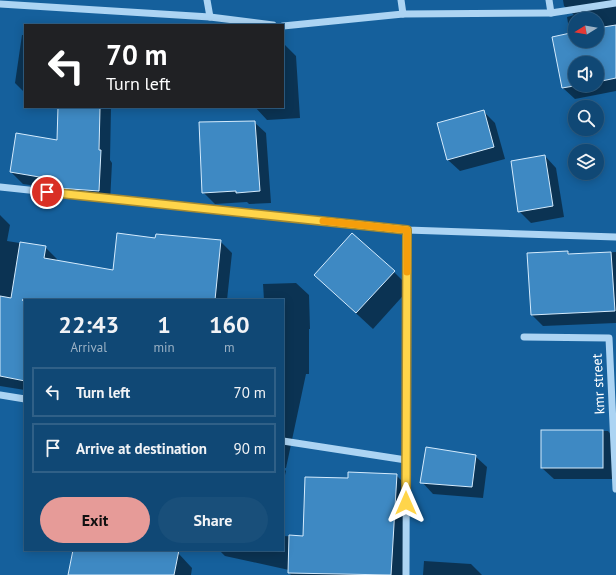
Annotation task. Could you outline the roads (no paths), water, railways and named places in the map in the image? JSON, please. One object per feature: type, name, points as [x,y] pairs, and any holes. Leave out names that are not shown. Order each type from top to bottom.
[{"type":"street","points":[[207,0],[210,17]]},
{"type":"street","points":[[401,0],[403,14]]},
{"type":"street","points":[[549,0],[551,13]]},
{"type":"street","points":[[284,26],[403,14],[551,13],[616,3]]},
{"type":"street","points":[[0,4],[210,17],[265,24]]},
{"type":"street","points":[[0,187],[407,230],[616,237]]},
{"type":"street","points":[[406,575],[407,230]]},
{"type":"street","name":"kmr street","points":[[524,337],[609,338],[616,489]]},
{"type":"street","points":[[0,396],[24,400]]},
{"type":"street","points":[[284,441],[406,460]]}]
